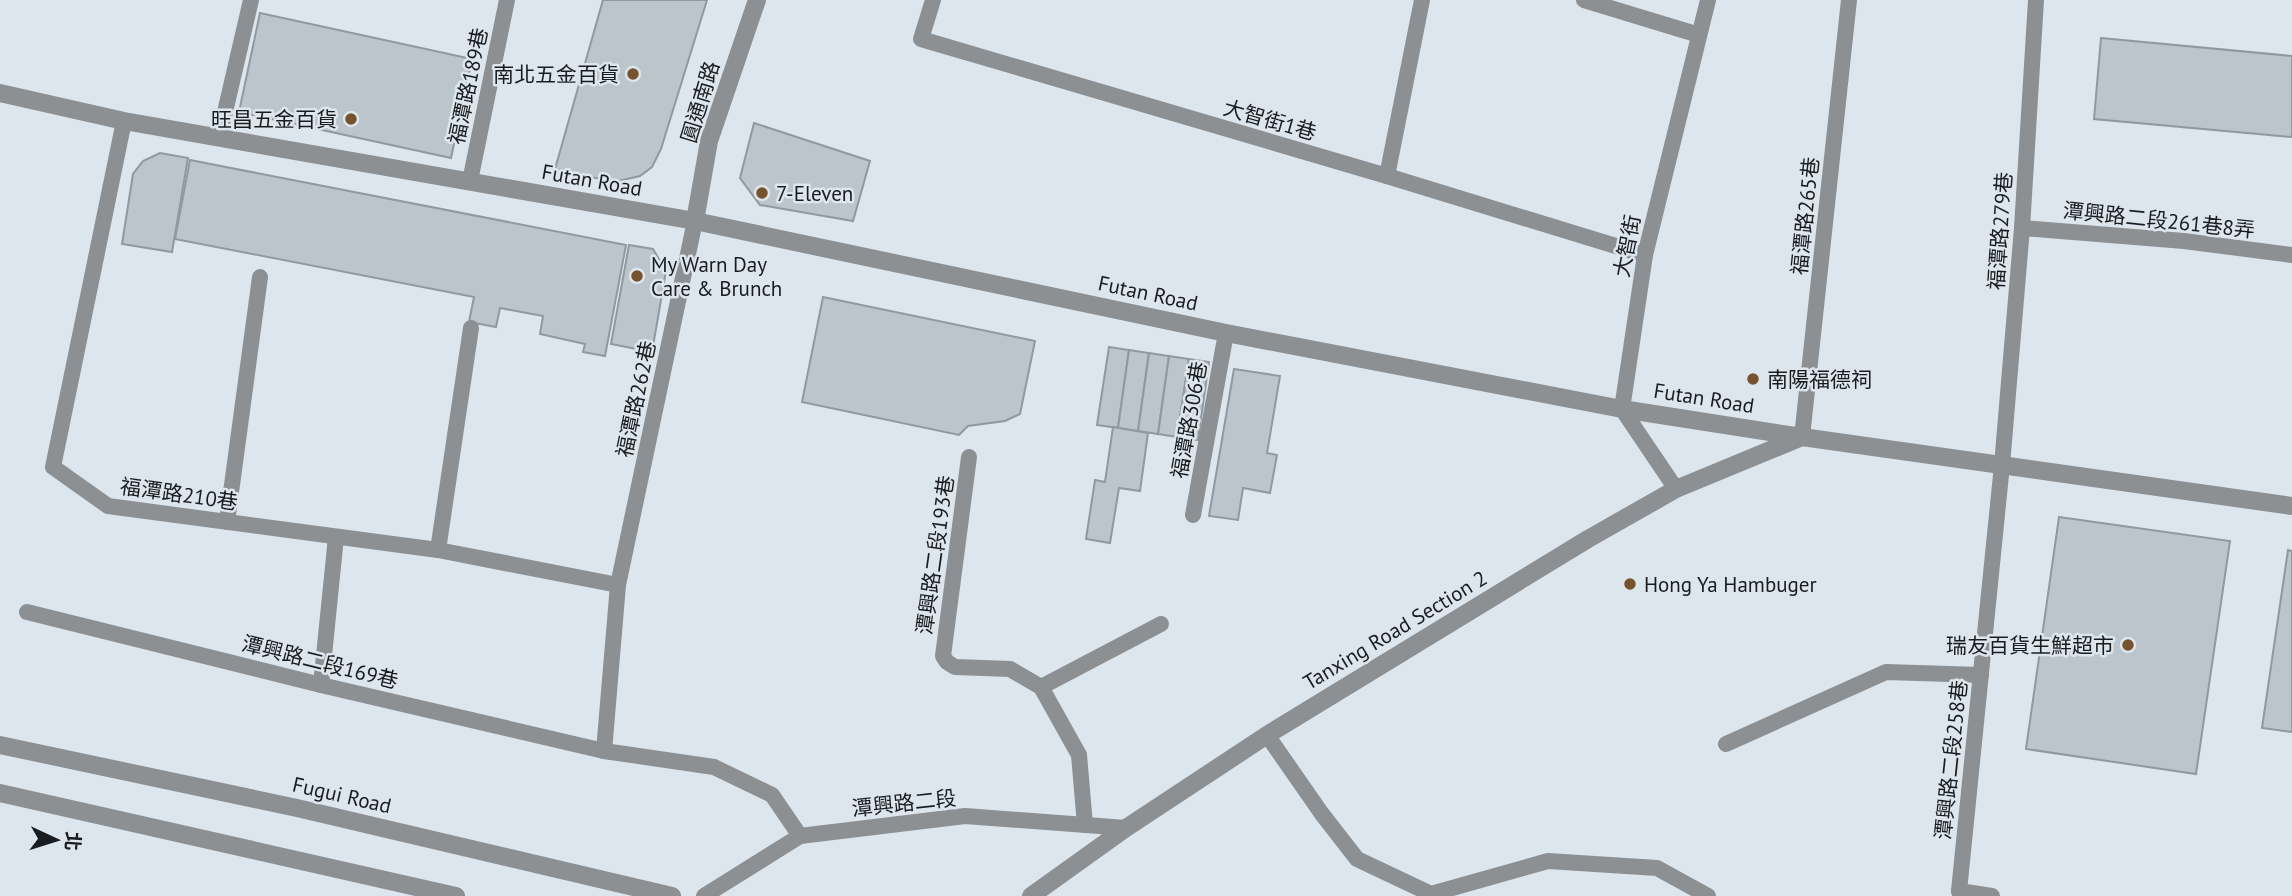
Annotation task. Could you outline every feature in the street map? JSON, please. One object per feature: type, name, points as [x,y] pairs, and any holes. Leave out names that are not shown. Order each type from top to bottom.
[{"type":"street","name":"圓通南路","points":[[695,221],[709,141],[757,0]]},
{"type":"street","name":"Futan Road","points":[[0,93],[124,121],[695,221],[1226,333],[1622,408],[1802,437],[2292,506]]},
{"type":"street","name":"Tanxing Road Section 2","points":[[1031,896],[1126,828],[1267,735],[1588,539],[1676,489],[1802,437]]},
{"type":"street","name":"Fugui Road","points":[[0,745],[310,811],[672,896]]},
{"type":"street","points":[[0,793],[456,896]]},
{"type":"lane","points":[[219,138],[251,0]]},
{"type":"lane","name":"福潭路189巷","points":[[470,181],[507,0]]},
{"type":"lane","name":"大智街1巷","points":[[933,0],[921,40],[1387,176],[1645,255]]},
{"type":"lane","points":[[1387,176],[1422,0]]},
{"type":"lane","points":[[1584,0],[1699,35]]},
{"type":"lane","name":"大智街","points":[[1622,408],[1645,255],[1708,0]]},
{"type":"lane","name":"福潭路265巷","points":[[1802,437],[1849,0]]},
{"type":"lane","name":"福潭路279巷","points":[[2002,465],[2022,228],[2036,0]]},
{"type":"lane","name":"福潭路210巷","points":[[124,121],[53,467],[108,506],[438,550],[618,585]]},
{"type":"lane","name":"福潭路262巷","points":[[604,751],[618,585],[695,221]]},
{"type":"lane","name":"潭興路二段261巷8弄","points":[[2022,228],[2184,241],[2292,255]]},
{"type":"lane","points":[[227,522],[260,277]]},
{"type":"lane","points":[[438,550],[471,328]]},
{"type":"lane","name":"福潭路306巷","points":[[1193,515],[1226,333]]},
{"type":"lane","points":[[1622,408],[1676,489]]},
{"type":"lane","name":"潭興路二段193巷","points":[[969,457],[943,656],[955,667],[1010,670],[1041,687]]},
{"type":"lane","name":"潭興路二段258巷","points":[[1957,894],[2002,465]]},
{"type":"lane","points":[[321,685],[336,537]]},
{"type":"lane","name":"潭興路二段169巷","points":[[27,612],[321,685],[604,751],[714,767],[772,795],[800,836]]},
{"type":"lane","points":[[1085,825],[1079,755],[1041,687],[1161,624]]},
{"type":"lane","points":[[1726,744],[1886,672],[1981,675]]},
{"type":"lane","points":[[1267,735],[1357,859],[1431,894],[1548,861],[1657,868],[1708,896]]},
{"type":"lane","name":"潭興路二段","points":[[704,896],[800,836],[965,816],[1126,828]]},
{"type":"lane","points":[[1957,894],[1992,896]]},
{"type":"building","name":"南北五金百貨","points":[[603,0],[707,0],[661,149],[652,167],[640,176],[614,182],[555,169]]},
{"type":"building","points":[[260,13],[472,59],[451,158],[239,112]]},
{"type":"building","points":[[2101,38],[2292,56],[2292,137],[2094,119]]},
{"type":"building","points":[[754,123],[870,161],[853,221],[760,205],[740,178]]},
{"type":"building","points":[[160,153],[188,158],[172,252],[122,244],[133,174],[143,161]]},
{"type":"building","points":[[190,160],[626,245],[605,356],[583,352],[585,344],[540,334],[543,316],[500,308],[496,327],[469,322],[474,297],[175,239]]},
{"type":"building","points":[[629,245],[653,249],[666,271],[652,352],[611,344]]},
{"type":"building","points":[[823,297],[1035,341],[1020,414],[1005,421],[968,426],[959,435],[802,402]]},
{"type":"building","points":[[1109,347],[1129,350],[1118,428],[1097,425]]},
{"type":"building","points":[[1129,350],[1149,353],[1138,431],[1118,428]]},
{"type":"building","points":[[1149,353],[1169,356],[1158,434],[1138,431]]},
{"type":"building","points":[[1169,356],[1189,359],[1177,437],[1158,434]]},
{"type":"building","points":[[1189,359],[1209,362],[1198,440],[1177,437]]},
{"type":"building","points":[[1234,369],[1280,376],[1267,453],[1277,455],[1270,493],[1243,488],[1238,520],[1209,516]]},
{"type":"building","points":[[1113,427],[1148,433],[1140,491],[1119,488],[1110,543],[1086,539],[1095,480],[1105,482]]},
{"type":"building","name":"瑞友百貨生鮮超市","points":[[2059,517],[2230,541],[2196,774],[2026,749]]},
{"type":"building","points":[[2288,550],[2292,551],[2292,732],[2262,728]]},
{"type":"place","name":"南北五金百貨","points":[[633,74]]},
{"type":"place","name":"旺昌五金百貨","points":[[351,119]]},
{"type":"place","name":"7-Eleven","points":[[762,193]]},
{"type":"place","name":"My Warn Day Care & Brunch","points":[[637,276]]},
{"type":"place","name":"南陽福德祠","points":[[1753,379]]},
{"type":"place","name":"Hong Ya Hambuger","points":[[1630,584]]},
{"type":"place","name":"瑞友百貨生鮮超市","points":[[2128,645]]}]
